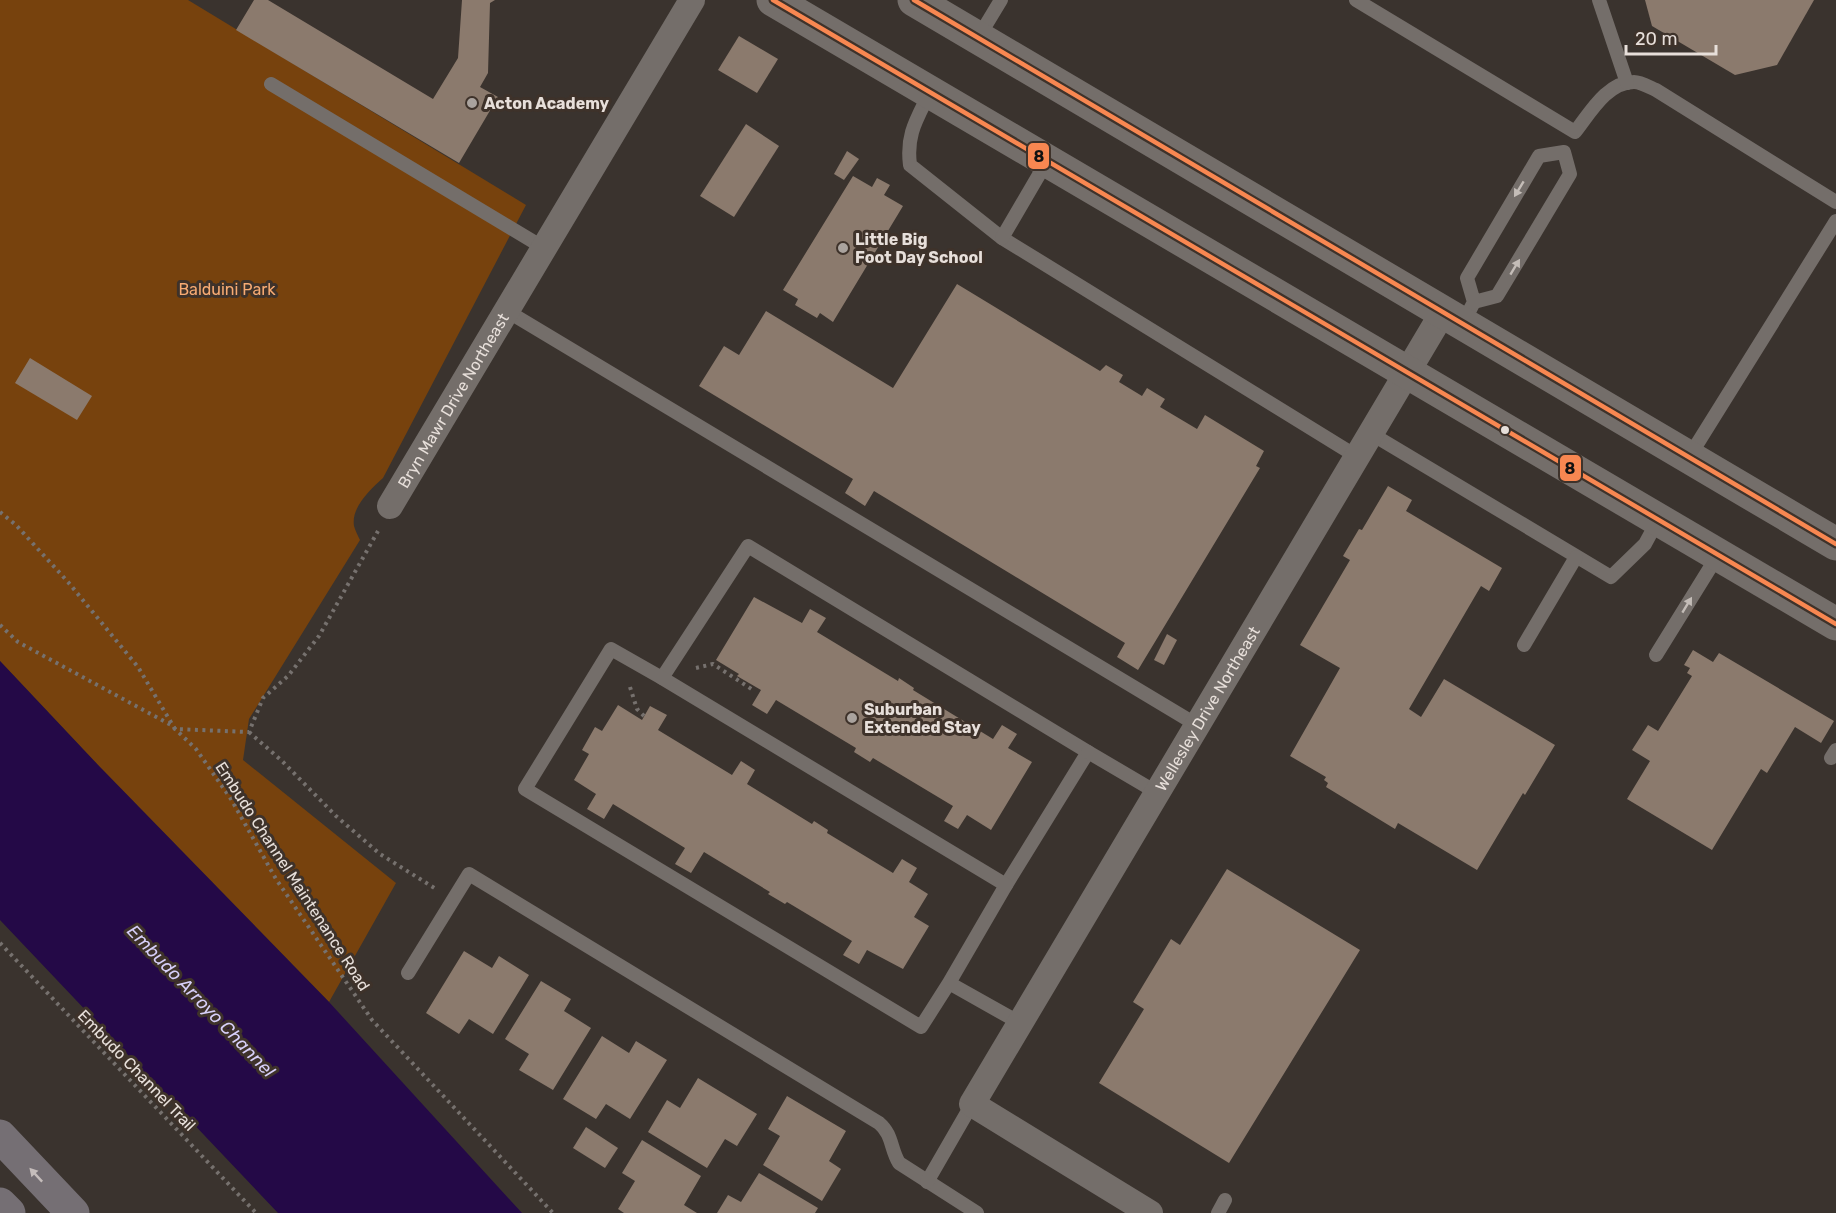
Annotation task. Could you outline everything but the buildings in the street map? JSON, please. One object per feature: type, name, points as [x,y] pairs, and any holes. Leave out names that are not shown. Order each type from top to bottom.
[{"type":"highway","points":[[0,1136],[73,1213]]},
{"type":"highway","points":[[0,1204],[9,1213]]},
{"type":"main road","points":[[773,0],[1836,624]]},
{"type":"main road","points":[[914,0],[1460,312],[1689,457],[1836,544]]},
{"type":"street","name":"Bryn Mawr Drive Northeast","points":[[390,506],[692,0]]},
{"type":"street","name":"Wellesley Drive Northeast","points":[[972,1104],[1406,372],[1460,312]]},
{"type":"street","points":[[972,1104],[1150,1213]]},
{"type":"lane","points":[[978,38],[1001,0]]},
{"type":"lane","points":[[1356,0],[1575,132]]},
{"type":"lane","points":[[1599,0],[1627,83]]},
{"type":"lane","points":[[1460,312],[1497,296],[1570,174],[1564,152],[1575,132],[1605,95],[1618,84],[1636,81],[1656,90],[1836,202]]},
{"type":"lane","points":[[271,84],[544,248]]},
{"type":"lane","points":[[930,92],[912,131],[908,148],[910,165],[1002,238],[1356,456]]},
{"type":"lane","points":[[1460,312],[1467,278],[1539,156],[1564,152]]},
{"type":"lane","points":[[1002,238],[1047,161]]},
{"type":"lane","points":[[1689,457],[1836,221]]},
{"type":"lane","points":[[507,310],[1197,725]]},
{"type":"lane","points":[[1370,434],[1611,577],[1645,544],[1658,520]]},
{"type":"lane","points":[[662,678],[748,546],[1156,792]]},
{"type":"lane","points":[[1656,655],[1718,555]]},
{"type":"lane","points":[[1524,645],[1576,557]]},
{"type":"lane","points":[[1006,885],[611,649],[525,789],[921,1027],[1088,752]]},
{"type":"lane","points":[[408,973],[469,874],[879,1123],[888,1131],[893,1154],[899,1163],[977,1213]]},
{"type":"lane","points":[[949,982],[1020,1023]]},
{"type":"lane","points":[[927,1182],[972,1104]]},
{"type":"lane","points":[[1218,1213],[1225,1200]]},
{"type":"path","name":"Bryn Mawr Drive Northeast","points":[[249,732],[263,698],[288,676],[319,636],[370,548],[390,506]]},
{"type":"path","points":[[0,512],[16,525],[68,582],[138,667],[175,729],[249,732],[282,761],[336,816],[380,854],[439,891]]},
{"type":"path","name":"Embudo Channel Maintenance Road","points":[[0,625],[18,642],[175,729],[196,749],[231,799],[276,879],[372,1020],[553,1213]]},
{"type":"path","points":[[696,668],[713,664],[753,690]]},
{"type":"path","points":[[630,687],[637,709],[644,716]]},
{"type":"path","name":"Embudo Channel Trail","points":[[0,943],[256,1213]]},
{"type":"green space","name":"Balduini Park","points":[[0,0],[188,0],[526,205],[383,478],[367,493],[355,512],[354,526],[360,540],[249,719],[243,760],[396,883],[329,1002],[0,661]]},
{"type":"water","name":"Embudo Arroyo Channel","points":[[0,661],[329,1002],[522,1213],[278,1213],[0,920]]},
{"type":"transit line","name":"8","points":[[773,0],[1836,624]]},
{"type":"transit line","name":"8","points":[[914,0],[1836,544]]},
{"type":"place","name":"Acton Academy","points":[[472,103]]},
{"type":"place","name":"Little Big Foot Day School","points":[[843,248]]},
{"type":"place","name":"Suburban Extended Stay","points":[[852,718]]}]
